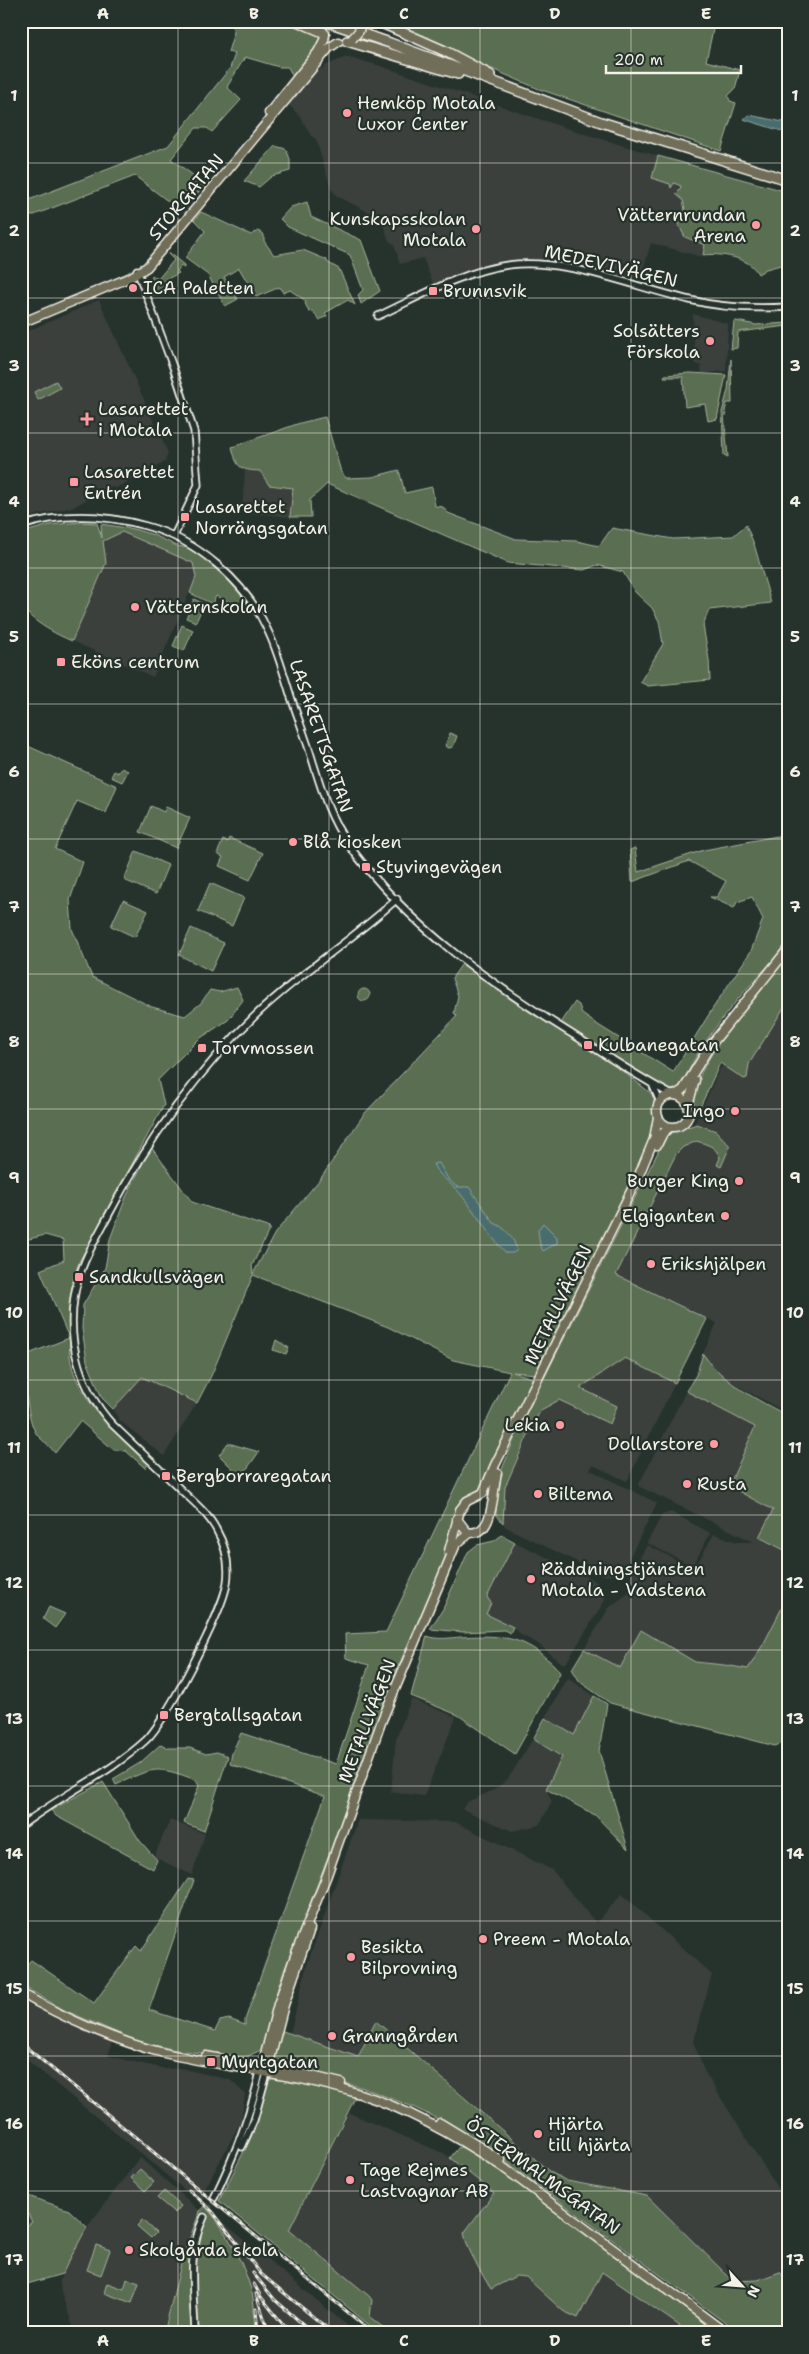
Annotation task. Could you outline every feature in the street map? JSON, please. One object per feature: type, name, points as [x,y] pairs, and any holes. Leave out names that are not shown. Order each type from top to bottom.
[{"type":"highway","points":[[297,21],[390,43],[528,96],[644,137],[788,180]]},
{"type":"highway","points":[[343,21],[637,128],[788,175]]},
{"type":"highway","points":[[377,21],[446,51],[490,75]]},
{"type":"highway","points":[[346,41],[528,96]]},
{"type":"main road","points":[[323,27],[346,41],[359,31],[361,21]]},
{"type":"main road","name":"STORGATAN","points":[[21,320],[138,272],[303,72],[322,45],[323,27]]},
{"type":"main road","name":"STORGATAN","points":[[21,324],[138,272],[155,258],[329,48],[346,41]]},
{"type":"main road","points":[[728,1022],[694,1081],[688,1106],[689,1113],[685,1121],[678,1126],[670,1126],[663,1123],[658,1117],[657,1109],[660,1102],[685,1087],[702,1058],[728,1022],[788,949]]},
{"type":"main road","points":[[674,1095],[683,1099],[688,1106]]},
{"type":"main road","name":"METALLVÄGEN","points":[[639,1175],[654,1140],[658,1117]]},
{"type":"main road","name":"METALLVÄGEN","points":[[475,1499],[485,1490],[639,1175],[661,1135],[670,1126]]},
{"type":"main road","name":"METALLVÄGEN","points":[[490,1508],[495,1479],[504,1449]]},
{"type":"main road","points":[[475,1499],[484,1501],[490,1508],[490,1516],[481,1532],[470,1533],[462,1527],[457,1519],[462,1507],[475,1499]]},
{"type":"main road","name":"METALLVÄGEN","points":[[441,1580],[457,1519]]},
{"type":"main road","name":"METALLVÄGEN","points":[[264,2070],[283,1988],[327,1875],[382,1720],[456,1544],[470,1533]]},
{"type":"main road","name":"ÖSTERMALMSGATAN","points":[[21,1993],[74,2020],[162,2053],[320,2077],[350,2086],[426,2117],[458,2133],[501,2160],[731,2333]]},
{"type":"main road","name":"ÖSTERMALMSGATAN","points":[[264,2070],[362,2094],[404,2111],[446,2132],[504,2168],[726,2333]]},
{"type":"street","name":"MEDEVIVÄGEN","points":[[378,316],[477,272],[525,263],[568,268],[703,303],[748,308],[788,307]]},
{"type":"street","points":[[138,272],[192,419],[194,431],[198,485],[174,536]]},
{"type":"street","name":"LASARETTSGATAN","points":[[21,526],[62,517],[92,515],[136,523],[174,536],[219,566],[239,587],[258,612],[274,647],[331,816],[348,844],[397,899],[443,943],[497,986],[652,1084],[674,1095]]},
{"type":"street","points":[[21,1826],[51,1804],[126,1756],[149,1737],[169,1708],[218,1612],[225,1596],[228,1579],[226,1552],[212,1522],[112,1424],[101,1411],[86,1387],[74,1350],[72,1324],[76,1288],[84,1264],[146,1147],[173,1108],[208,1066],[268,1004],[397,899]]},
{"type":"street","points":[[652,1084],[658,1093],[660,1102]]},
{"type":"street","points":[[214,2198],[234,2158],[264,2070]]},
{"type":"street","points":[[195,2333],[192,2252],[204,2217]]},
{"type":"shaded area","points":[[347,57],[377,65],[575,131],[710,172],[719,182],[702,257],[651,243],[640,279],[577,264],[539,261],[493,264],[434,286],[423,258],[400,264],[394,244],[389,241],[385,229],[379,220],[372,214],[337,196],[331,189],[316,139],[311,136],[302,119],[289,105],[314,73],[327,65]]},
{"type":"shaded area","name":"Lasarettet i Motala","points":[[99,300],[168,453],[165,462],[114,489],[112,486],[73,507],[24,519],[21,514],[21,400],[27,393],[21,380],[21,334]]},
{"type":"shaded area","points":[[693,314],[728,324],[726,371],[702,373],[701,366],[695,363]]},
{"type":"shaded area","points":[[245,470],[260,471],[270,485],[293,488],[290,517],[242,512]]},
{"type":"shaded area","name":"Vätternskolan","points":[[122,532],[193,563],[196,577],[153,677],[72,641],[106,563],[103,541]]},
{"type":"shaded area","points":[[788,985],[788,1413],[738,1386],[714,1369],[703,1354],[717,1323],[616,1275],[669,1166],[700,1114],[719,1070]]},
{"type":"shaded area","points":[[625,1358],[675,1383],[627,1481],[593,1465],[590,1470],[657,1503],[623,1570],[617,1574],[606,1576],[506,1527],[503,1523],[502,1504],[505,1487],[541,1410],[580,1388]]},
{"type":"shaded area","points":[[142,1377],[197,1403],[164,1456],[119,1420],[113,1409]]},
{"type":"shaded area","points":[[686,1391],[755,1427],[729,1486],[773,1510],[759,1537],[788,1552],[788,1596],[764,1643],[748,1669],[695,1662],[641,1630],[620,1668],[584,1649],[609,1608],[628,1593],[631,1574],[647,1545],[694,1569],[714,1534],[737,1542],[754,1542],[638,1486]]},
{"type":"shaded area","points":[[671,1512],[710,1533],[693,1566],[647,1543],[662,1515]]},
{"type":"shaded area","points":[[515,1542],[590,1578],[600,1585],[605,1593],[605,1600],[566,1663],[562,1663],[537,1643],[521,1635],[513,1627],[486,1614],[491,1603],[487,1597]]},
{"type":"shaded area","points":[[568,1678],[594,1696],[574,1735],[545,1718]]},
{"type":"shaded area","points":[[411,1699],[456,1717],[424,1796],[391,1792],[396,1739]]},
{"type":"shaded area","points":[[533,1739],[562,1757],[546,1789],[552,1802],[539,1825],[512,1831],[462,1809],[467,1802],[494,1790],[508,1779]]},
{"type":"shaded area","points":[[170,1820],[205,1834],[192,1875],[154,1857]]},
{"type":"shaded area","points":[[358,1820],[455,1822],[552,1870],[596,1923],[622,1894],[712,1975],[693,2041],[704,2071],[788,2205],[788,2263],[780,2272],[758,2280],[733,2281],[647,2196],[567,2181],[550,2172],[377,2021],[358,2057],[290,2034],[307,1965]]},
{"type":"shaded area","points":[[21,1997],[63,2019],[112,2041],[108,2056],[165,2069],[180,2068],[230,2080],[245,2094],[241,2121],[204,2191],[204,2206],[21,2055]]},
{"type":"shaded area","points":[[349,2113],[445,2154],[494,2193],[466,2245],[475,2257],[491,2289],[516,2276],[526,2277],[563,2311],[602,2272],[690,2333],[390,2333],[370,2317],[372,2301],[289,2230]]},
{"type":"shaded area","name":"Skolgårda skola","points":[[140,2158],[200,2211],[183,2256],[163,2333],[94,2333],[73,2327],[61,2292],[60,2281],[64,2268],[87,2227]]},
{"type":"shaded area","points":[[21,2200],[32,2223],[21,2230]]},
{"type":"shaded area","points":[[212,2213],[356,2333],[255,2333],[253,2298],[235,2250]]},
{"type":"green space","points":[[231,21],[318,21],[314,29],[321,34],[322,39],[294,79],[288,67],[279,67],[245,57],[227,87],[241,100],[212,132],[207,128],[196,128],[171,159],[205,184],[182,212],[135,176],[21,220],[21,203],[168,146],[230,68],[235,54],[228,52],[234,32]]},
{"type":"green space","points":[[383,21],[715,21],[706,61],[740,70],[735,89],[728,96],[730,101],[736,103],[721,151],[539,89],[431,43],[424,36],[403,31]]},
{"type":"green space","points":[[275,146],[286,149],[290,159],[290,171],[272,176],[259,187],[244,181]]},
{"type":"green space","points":[[658,156],[788,192],[788,263],[766,269],[758,274],[754,268],[734,257],[703,255],[705,245],[685,237],[676,220],[685,210],[683,200],[676,194],[681,186],[674,183],[671,188],[670,184],[652,178]]},
{"type":"green space","points":[[307,202],[311,217],[361,240],[380,291],[361,304],[358,295],[363,290],[350,255],[288,227],[280,219],[291,207]]},
{"type":"green space","points":[[201,212],[251,235],[258,231],[264,235],[264,241],[274,255],[303,250],[327,260],[327,262],[339,269],[355,305],[348,300],[325,313],[327,316],[319,320],[313,311],[309,312],[306,301],[290,290],[283,293],[280,287],[256,297],[239,268],[224,277],[238,299],[225,306],[208,275],[185,258],[205,231],[194,220]]},
{"type":"green space","points":[[169,253],[184,265],[184,268],[181,266],[177,271],[179,273],[165,280],[167,288],[153,295],[151,287],[152,275],[158,279],[174,260]]},
{"type":"green space","points":[[734,322],[756,325],[788,323],[788,326],[738,332],[737,348],[731,349]]},
{"type":"green space","points":[[731,359],[732,403],[727,403],[725,411],[727,415],[724,415],[728,457],[724,455],[722,412],[728,390]]},
{"type":"green space","points":[[690,373],[726,375],[717,419],[708,421],[705,404],[685,407],[683,377],[664,377],[665,375]]},
{"type":"green space","points":[[56,381],[60,388],[38,400],[34,392]]},
{"type":"green space","points":[[325,417],[341,472],[346,478],[372,477],[399,470],[405,493],[432,487],[435,506],[443,507],[448,513],[516,539],[577,541],[599,546],[612,528],[673,539],[733,536],[746,525],[754,544],[771,603],[709,610],[703,625],[709,660],[710,680],[648,686],[640,682],[663,644],[659,621],[652,608],[635,592],[623,572],[597,565],[584,570],[508,563],[327,484],[310,500],[311,517],[290,517],[293,488],[269,485],[260,471],[247,470],[240,466],[235,459],[232,447],[300,423]]},
{"type":"green space","points":[[80,522],[97,523],[102,538],[101,524],[133,529],[154,535],[177,546],[188,548],[211,564],[240,591],[250,608],[250,613],[216,596],[212,604],[190,593],[196,577],[193,563],[122,532],[103,541],[106,563],[72,641],[58,635],[29,615],[21,603],[21,563],[26,559],[21,550],[21,533],[50,525]]},
{"type":"green space","points":[[194,599],[204,604],[196,622],[186,618]]},
{"type":"green space","points":[[182,625],[193,630],[184,651],[173,646]]},
{"type":"green space","points":[[450,733],[457,736],[453,747],[449,748],[445,746]]},
{"type":"green space","points":[[21,743],[117,786],[106,813],[77,801],[55,849],[83,862],[70,900],[72,929],[92,977],[152,1007],[185,1016],[201,1003],[210,990],[220,992],[237,987],[243,1000],[228,1020],[199,1039],[158,1080],[164,1105],[79,1262],[72,1287],[69,1330],[70,1357],[74,1372],[81,1387],[100,1416],[112,1430],[149,1464],[145,1468],[126,1451],[114,1450],[80,1421],[55,1453],[38,1436],[30,1419],[28,1409],[26,1355],[69,1338],[40,1270],[64,1260],[63,1240],[45,1235],[21,1241]]},
{"type":"green space","points":[[121,768],[128,771],[122,782],[111,777],[114,771],[118,773]]},
{"type":"green space","points":[[151,806],[164,812],[166,807],[190,818],[176,848],[140,832]]},
{"type":"green space","points":[[788,834],[788,946],[749,986],[714,1029],[694,1060],[680,1088],[665,1089],[598,1052],[652,1094],[655,1120],[650,1138],[641,1164],[537,1374],[513,1372],[535,1379],[480,1492],[466,1499],[439,1574],[392,1681],[328,1857],[279,1984],[263,2049],[244,2058],[176,2050],[137,2041],[66,2011],[21,1985],[21,1971],[31,1960],[94,2003],[136,1946],[141,1951],[188,1879],[194,1880],[149,2010],[215,2031],[220,2021],[229,2019],[245,2025],[245,2020],[325,1796],[230,1764],[232,1753],[241,1733],[336,1764],[369,1665],[346,1658],[345,1634],[386,1632],[510,1372],[453,1360],[388,1327],[253,1275],[211,1376],[197,1403],[142,1377],[113,1409],[102,1398],[87,1361],[82,1329],[83,1305],[105,1268],[110,1239],[126,1197],[151,1147],[192,1202],[270,1228],[252,1266],[253,1274],[275,1233],[321,1178],[364,1114],[457,1016],[454,1013],[458,996],[452,978],[464,961],[559,1026],[575,1002],[579,1005],[582,1014],[673,1072],[751,951],[763,919],[752,897],[737,902],[734,908],[710,897],[717,897],[726,881],[689,861],[632,882],[630,850],[635,848],[638,872],[704,850]]},
{"type":"green space","points":[[229,838],[263,853],[250,880],[219,866],[223,857],[217,854],[223,840],[227,842]]},
{"type":"green space","points":[[136,851],[168,865],[156,894],[124,880]]},
{"type":"green space","points":[[210,883],[244,898],[232,926],[198,911]]},
{"type":"green space","points":[[123,900],[148,911],[135,937],[111,926]]},
{"type":"green space","points":[[191,928],[224,943],[211,971],[179,955]]},
{"type":"green space","points":[[788,953],[788,1001],[749,1064],[747,1078],[744,1079],[720,1063],[698,1112],[695,1111],[693,1097],[699,1078],[711,1055],[745,1006]]},
{"type":"green space","points":[[362,989],[366,989],[370,995],[366,1001],[362,1001],[358,997],[358,993]]},
{"type":"green space","points":[[697,1124],[716,1131],[730,1146],[721,1167],[717,1165],[720,1158],[716,1151],[711,1146],[697,1141],[683,1147],[676,1154],[616,1275],[707,1319],[675,1383],[625,1358],[580,1388],[617,1406],[610,1424],[559,1400],[541,1410],[505,1487],[503,1523],[496,1515],[498,1479],[518,1430],[667,1134]]},
{"type":"green space","points":[[276,1340],[289,1348],[286,1354],[273,1350]]},
{"type":"green space","points":[[703,1354],[731,1382],[753,1397],[788,1416],[788,1552],[759,1537],[773,1510],[729,1486],[755,1427],[686,1391],[696,1375]]},
{"type":"green space","points":[[228,1443],[259,1452],[241,1477],[219,1455]]},
{"type":"green space","points":[[502,1535],[515,1542],[487,1597],[491,1603],[486,1614],[513,1627],[510,1633],[504,1630],[463,1632],[430,1629],[443,1609],[468,1552],[477,1545],[494,1541]]},
{"type":"green space","points":[[788,1596],[788,1741],[775,1746],[610,1703],[580,1682],[572,1669],[584,1649],[620,1668],[641,1630],[695,1662],[748,1669],[764,1643]]},
{"type":"green space","points":[[49,1607],[65,1614],[55,1628],[43,1619]]},
{"type":"green space","points":[[427,1636],[444,1638],[493,1636],[513,1640],[523,1643],[541,1654],[558,1670],[560,1673],[515,1754],[458,1715],[411,1696]]},
{"type":"green space","points":[[594,1696],[607,1704],[599,1751],[628,1849],[595,1815],[546,1789],[562,1757],[533,1739],[545,1718],[574,1735]]},
{"type":"green space","points":[[161,1744],[168,1748],[190,1748],[206,1754],[217,1752],[228,1756],[204,1831],[184,1823],[199,1786],[196,1780],[163,1770],[147,1772],[116,1785],[113,1779],[140,1763]]},
{"type":"green space","points":[[103,1782],[140,1841],[157,1860],[153,1869],[56,1816],[51,1810]]},
{"type":"green space","points":[[376,2021],[550,2172],[567,2181],[647,2196],[733,2281],[758,2280],[780,2272],[788,2282],[788,2333],[739,2333],[508,2163],[442,2121],[413,2107],[364,2088],[280,2067],[275,2060],[275,2050],[280,2030],[358,2057]]},
{"type":"green space","points":[[273,2078],[356,2096],[289,2230],[369,2296],[372,2300],[370,2317],[390,2333],[379,2333],[219,2201],[254,2131],[267,2082]]},
{"type":"green space","points":[[459,2147],[471,2150],[498,2168],[720,2333],[690,2333],[602,2272],[578,2318],[563,2311],[526,2277],[516,2276],[491,2289],[471,2254],[464,2233],[494,2193],[450,2158]]},
{"type":"green space","points":[[140,2169],[154,2182],[145,2191],[131,2178]]},
{"type":"green space","points":[[21,2188],[28,2196],[69,2210],[87,2227],[62,2274],[27,2284],[21,2263],[21,2230],[32,2222],[21,2200]]},
{"type":"green space","points":[[164,2191],[181,2206],[175,2213],[157,2198]]},
{"type":"green space","points":[[204,2206],[227,2236],[241,2262],[253,2298],[255,2333],[164,2333],[183,2256],[200,2211]]},
{"type":"green space","points":[[142,2220],[156,2233],[151,2238],[137,2226]]},
{"type":"green space","points":[[96,2245],[110,2250],[101,2275],[87,2270]]},
{"type":"green space","points":[[127,2279],[139,2283],[132,2303],[104,2293],[107,2283],[124,2289]]},
{"type":"water","points":[[749,115],[788,123],[788,133],[744,119]]},
{"type":"water","points":[[439,1163],[448,1179],[457,1187],[469,1187],[494,1223],[502,1227],[514,1241],[517,1250],[513,1253],[506,1253],[499,1246],[457,1190],[435,1168],[433,1164]]},
{"type":"water","points":[[543,1223],[557,1237],[557,1243],[543,1251],[540,1245],[538,1230]]},
{"type":"tunnel","points":[[204,2217],[214,2198]]},
{"type":"railway","points":[[21,2043],[373,2333]]},
{"type":"railway","points":[[189,2190],[212,2211],[261,2274],[333,2333]]},
{"type":"railway","points":[[253,2273],[275,2300],[313,2333]]},
{"type":"railway","points":[[254,2284],[261,2297],[290,2333]]},
{"type":"railway","points":[[256,2294],[269,2333]]},
{"type":"railway","points":[[256,2309],[258,2333]]},
{"type":"place","name":"Hemköp Motala Luxor Center","points":[[347,113]]},
{"type":"place","name":"Vätternrundan Arena","points":[[756,225]]},
{"type":"place","name":"Kunskapsskolan Motala","points":[[476,229]]},
{"type":"place","name":"ICA Paletten","points":[[133,288]]},
{"type":"place","name":"Brunnsvik","points":[[433,291]]},
{"type":"place","name":"Solsätters Förskola","points":[[710,341]]},
{"type":"place","name":"Lasarettet i Motala","points":[[87,419]]},
{"type":"place","name":"Lasarettet Entrén","points":[[74,482]]},
{"type":"place","name":"Lasarettet Norrängsgatan","points":[[185,517]]},
{"type":"place","name":"Vätternskolan","points":[[135,607]]},
{"type":"place","name":"Eköns centrum","points":[[61,662]]},
{"type":"place","name":"Blå kiosken","points":[[293,842]]},
{"type":"place","name":"Styvingevägen","points":[[366,867]]},
{"type":"place","name":"Kulbanegatan","points":[[588,1045]]},
{"type":"place","name":"Torvmossen","points":[[202,1048]]},
{"type":"place","name":"Ingo","points":[[735,1111]]},
{"type":"place","name":"Burger King","points":[[739,1181]]},
{"type":"place","name":"Elgiganten","points":[[725,1216]]},
{"type":"place","name":"Erikshjälpen","points":[[651,1264]]},
{"type":"place","name":"Sandkullsvägen","points":[[79,1277]]},
{"type":"place","name":"Lekia","points":[[560,1425]]},
{"type":"place","name":"Dollarstore","points":[[714,1444]]},
{"type":"place","name":"Bergborraregatan","points":[[166,1476]]},
{"type":"place","name":"Rusta","points":[[687,1484]]},
{"type":"place","name":"Biltema","points":[[538,1494]]},
{"type":"place","name":"Räddningstjänsten Motala - Vadstena","points":[[531,1579]]},
{"type":"place","name":"Bergtallsgatan","points":[[164,1715]]},
{"type":"place","name":"Preem - Motala","points":[[483,1939]]},
{"type":"place","name":"Besikta Bilprovning","points":[[351,1957]]},
{"type":"place","name":"Granngården","points":[[332,2036]]},
{"type":"place","name":"Myntgatan","points":[[211,2062]]},
{"type":"place","name":"Hjärta till hjärta","points":[[538,2134]]},
{"type":"place","name":"Tage Rejmes Lastvagnar AB","points":[[350,2180]]},
{"type":"place","name":"Skolgårda skola","points":[[129,2250]]}]
